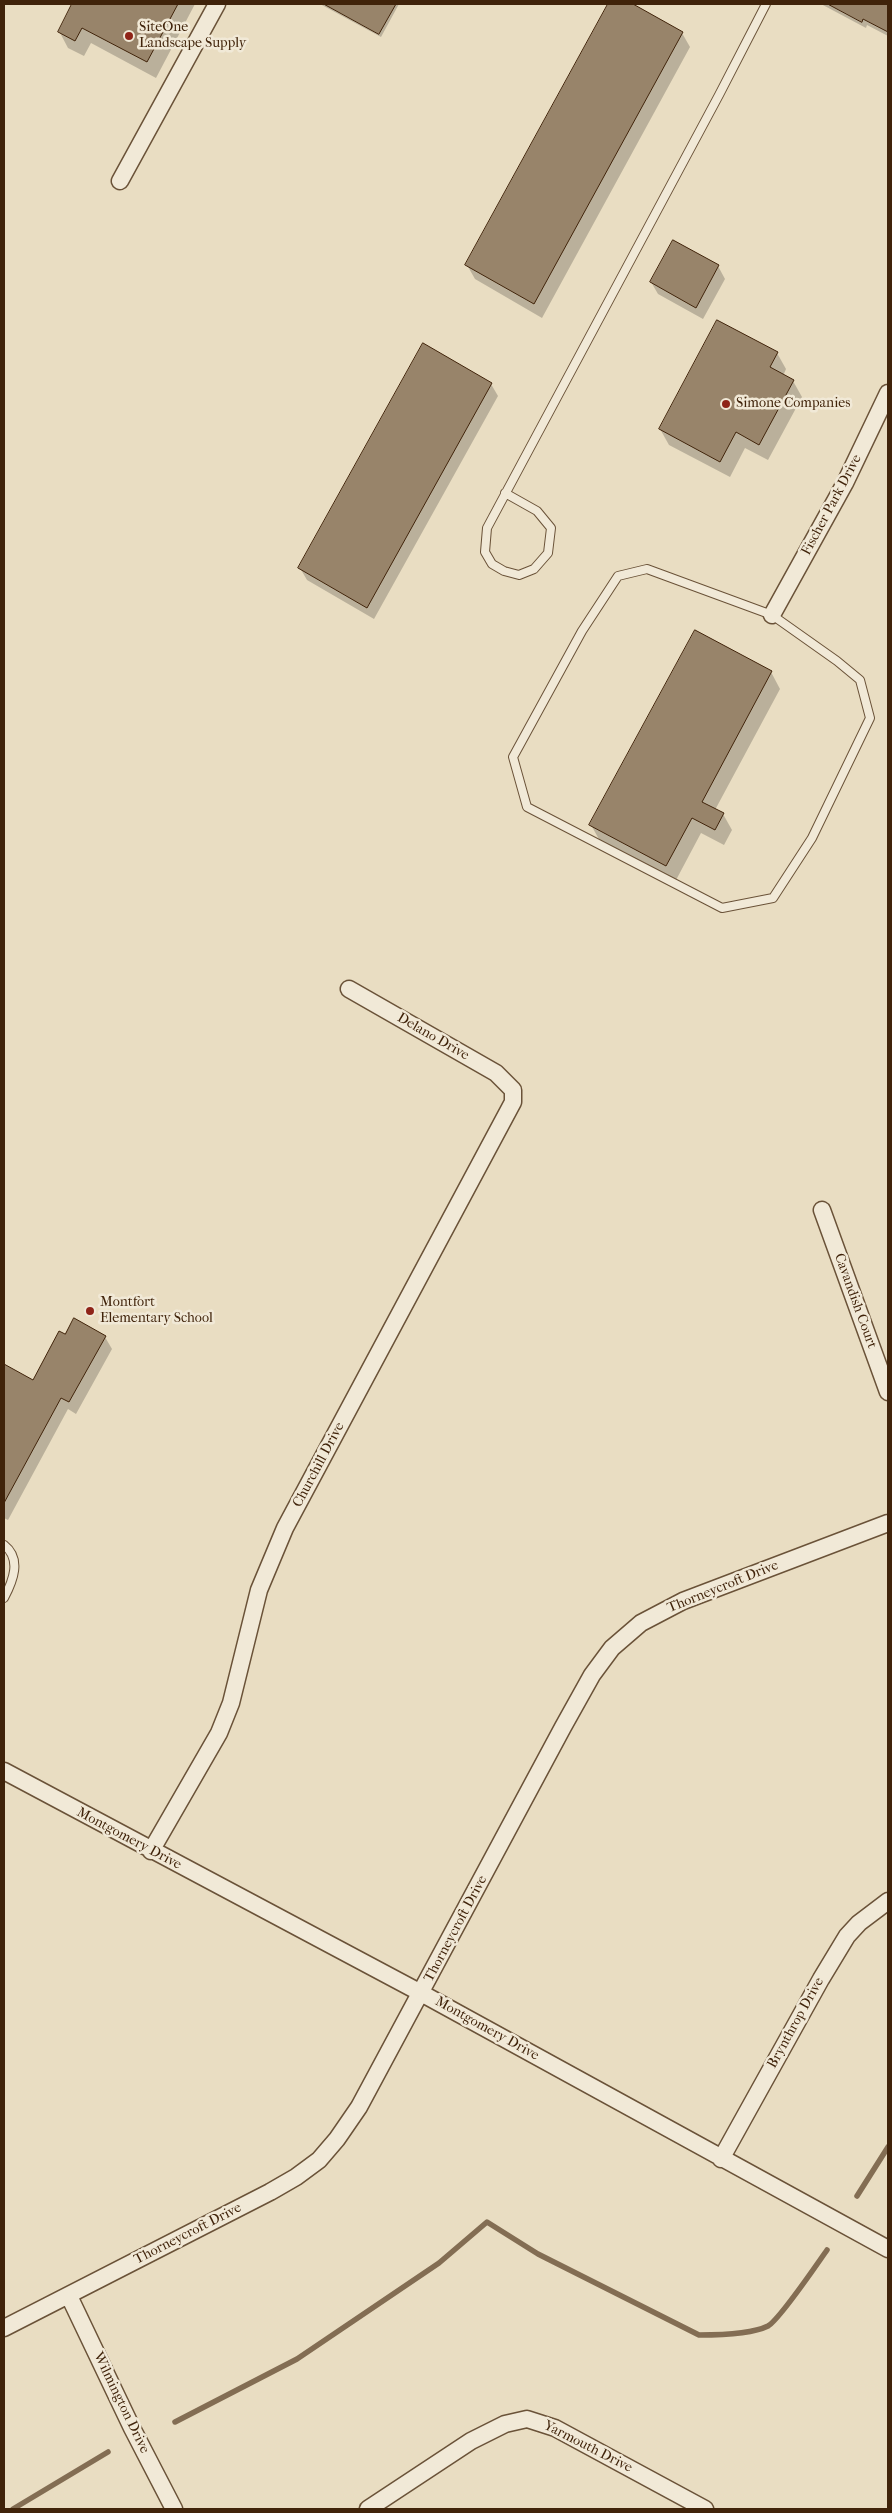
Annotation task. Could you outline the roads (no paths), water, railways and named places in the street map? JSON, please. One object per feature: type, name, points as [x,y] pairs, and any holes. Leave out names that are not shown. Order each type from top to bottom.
[{"type":"street","points":[[120,181],[217,4]]},
{"type":"street","name":"Fischer Park Drive","points":[[772,616],[845,483],[888,393]]},
{"type":"street","name":"Delano Drive","points":[[349,990],[496,1073],[513,1090]]},
{"type":"street","name":"Churchill Drive","points":[[151,1851],[219,1733],[231,1702],[259,1590],[285,1528],[511,1109],[513,1090]]},
{"type":"street","name":"Cavandish Court","points":[[822,1210],[888,1392]]},
{"type":"street","name":"Thorneycroft Drive","points":[[4,2328],[270,2192],[296,2177],[319,2160],[337,2140],[359,2107],[592,1675],[612,1648],[641,1624],[683,1601],[888,1523]]},
{"type":"street","name":"Montgomery Drive","points":[[4,1772],[421,1993],[888,2249]]},
{"type":"street","name":"Brynthrop Drive","points":[[722,2159],[820,1979],[847,1936],[859,1923],[888,1901]]},
{"type":"street","name":"Wilmington Drive","points":[[69,2296],[132,2428],[174,2509]]},
{"type":"street","name":"Yarmouth Drive","points":[[368,2509],[471,2441],[505,2424],[527,2420],[555,2428],[705,2509]]},
{"type":"lane","points":[[505,493],[537,511],[551,528],[548,552],[534,569],[519,575],[504,571],[492,564],[485,552],[487,528],[505,493],[719,95],[766,4]]},
{"type":"lane","points":[[647,569],[772,616],[838,661],[860,680],[870,718],[812,838],[773,898],[722,908],[527,806],[513,757],[582,631],[618,576],[647,569]]},
{"type":"lane","points":[[4,1544],[14,1562],[14,1580],[4,1598]]},
{"type":"waterway","points":[[857,2196],[888,2147]]},
{"type":"waterway","points":[[175,2422],[297,2359],[439,2263],[487,2222],[538,2254],[699,2335],[744,2332],[768,2326],[789,2303],[827,2250]]},
{"type":"waterway","points":[[13,2509],[108,2452]]},
{"type":"place","name":"SiteOne Landscape Supply","points":[[129,36]]},
{"type":"place","name":"Simone Companies","points":[[726,404]]},
{"type":"place","name":"Montfort Elementary School","points":[[90,1311]]}]
